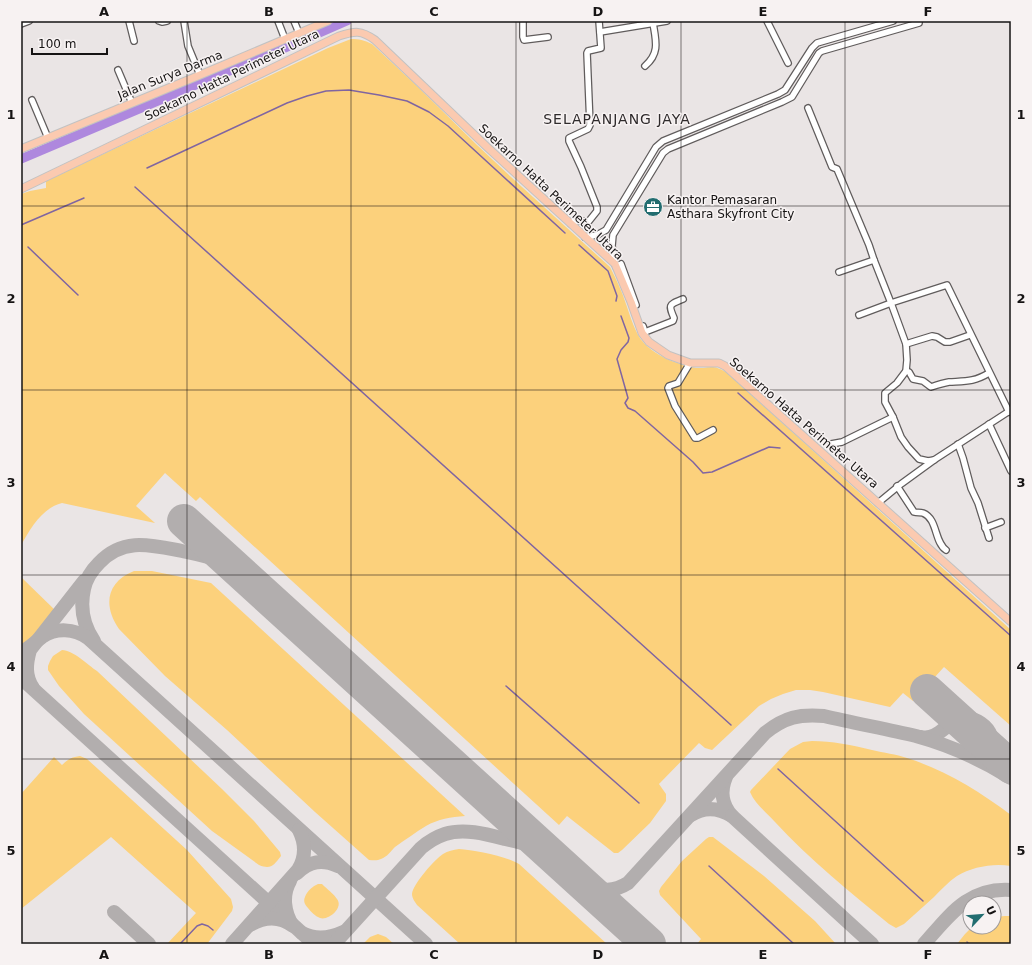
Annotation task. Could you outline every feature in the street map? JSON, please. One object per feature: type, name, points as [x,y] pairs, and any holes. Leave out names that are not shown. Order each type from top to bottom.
[{"type":"main road","name":"Jalan Surya Darma","points":[[21,149],[328,21]]},
{"type":"main road","name":"Soekarno Hatta Perimeter Utara","points":[[21,189],[339,36],[352,32],[360,32],[368,35],[616,265],[649,342],[668,355],[690,363],[719,363],[725,366],[1011,622]]},
{"type":"street","points":[[21,24],[29,21]]},
{"type":"street","points":[[129,21],[134,41]]},
{"type":"street","points":[[159,21],[168,21]]},
{"type":"street","points":[[184,21],[188,46],[200,75]]},
{"type":"street","points":[[278,21],[285,39]]},
{"type":"street","points":[[294,21],[298,33]]},
{"type":"street","points":[[523,21],[524,40],[548,37]]},
{"type":"street","points":[[571,224],[574,221],[589,221],[597,211],[569,138],[588,129],[590,125],[587,53],[588,51],[601,48],[599,21]]},
{"type":"street","points":[[600,32],[666,21]]},
{"type":"street","points":[[767,21],[788,63]]},
{"type":"street","points":[[585,237],[597,235],[606,230],[656,147],[663,141],[785,90],[812,48],[817,43],[893,21]]},
{"type":"street","points":[[616,265],[612,246],[613,235],[663,153],[668,149],[792,97],[819,53],[822,51],[919,22]]},
{"type":"street","points":[[645,66],[656,51],[653,23]]},
{"type":"street","points":[[874,26],[877,35]]},
{"type":"street","points":[[866,29],[868,38]]},
{"type":"street","points":[[118,70],[132,103]]},
{"type":"street","points":[[32,100],[48,138]]},
{"type":"street","points":[[808,108],[832,167],[837,169],[869,245],[906,344],[906,371],[897,383],[885,393],[886,402],[901,437],[908,447],[919,459],[928,461],[934,460]]},
{"type":"street","points":[[732,113],[735,122]]},
{"type":"street","points":[[724,116],[728,124]]},
{"type":"street","points":[[626,196],[634,202]]},
{"type":"street","points":[[840,272],[874,260]]},
{"type":"street","points":[[859,316],[891,303],[947,285],[970,335],[1010,411],[934,460],[897,486],[878,503]]},
{"type":"street","points":[[644,332],[673,321],[674,318],[670,306],[683,299]]},
{"type":"street","points":[[906,344],[932,336],[945,342],[950,342],[970,335]]},
{"type":"street","points":[[690,363],[678,383],[669,386],[668,388],[675,406],[695,438],[698,438],[713,430]]},
{"type":"street","points":[[906,371],[909,372],[913,380],[923,381],[931,387],[948,382],[981,379],[990,373]]},
{"type":"street","points":[[831,444],[842,442],[893,417]]},
{"type":"street","points":[[989,424],[1011,471]]},
{"type":"street","points":[[958,444],[971,488],[978,503],[989,538]]},
{"type":"street","points":[[897,486],[914,512],[923,513],[932,520],[944,548],[937,555]]},
{"type":"street","points":[[985,528],[1001,522]]},
{"type":"shaded area","points":[[351,39],[362,40],[372,44],[511,177],[610,267],[621,290],[635,330],[651,350],[674,362],[687,366],[696,368],[713,367],[726,372],[1011,630],[1011,726],[944,667],[913,701],[903,693],[890,707],[810,690],[796,690],[783,694],[759,706],[712,750],[705,748],[699,743],[659,784],[666,794],[666,801],[650,823],[622,850],[618,853],[614,853],[567,816],[559,825],[200,497],[196,501],[165,473],[136,506],[155,523],[62,503],[49,509],[43,514],[33,526],[21,545],[21,194],[46,188],[46,181],[328,48]]},
{"type":"shaded area","points":[[134,571],[152,571],[211,583],[465,816],[435,822],[418,831],[395,847],[383,858],[378,860],[369,860],[227,730],[165,676],[119,629],[111,612],[109,603],[110,596],[118,581]]},
{"type":"shaded area","points":[[21,577],[59,614],[35,643],[21,652]]},
{"type":"shaded area","points":[[62,650],[76,655],[97,671],[254,821],[280,852],[281,856],[272,866],[267,867],[259,865],[212,831],[84,714],[59,686],[48,670],[48,666],[53,656]]},
{"type":"shaded area","points":[[812,741],[857,746],[903,757],[948,775],[987,798],[1011,815],[1011,866],[990,865],[969,870],[957,876],[904,924],[896,928],[889,924],[830,875],[788,836],[761,808],[750,792],[790,749],[803,742]]},
{"type":"shaded area","points":[[80,756],[87,759],[187,850],[231,899],[233,907],[232,911],[207,944],[167,944],[196,913],[111,837],[21,909],[21,794],[54,757],[62,765],[70,759]]},
{"type":"shaded area","points":[[709,837],[713,837],[764,876],[815,921],[836,944],[697,944],[701,939],[660,895],[659,891],[682,861]]},
{"type":"shaded area","points":[[459,849],[498,856],[519,864],[607,944],[460,944],[417,905],[412,894],[420,878],[439,857],[445,853]]},
{"type":"shaded area","points":[[322,884],[334,895],[339,903],[337,910],[327,918],[320,918],[313,914],[306,906],[304,901],[304,898],[312,887]]},
{"type":"shaded area","points":[[1002,916],[1011,916],[1011,944],[957,944],[964,935],[1002,935]]},
{"type":"shaded area","points":[[378,934],[386,937],[394,944],[363,944],[370,937]]},
{"type":"waterway","points":[[21,159],[347,21]]},
{"type":"waterway","points":[[147,168],[287,103],[326,91],[349,90],[407,101],[429,112],[448,126],[565,233]]},
{"type":"waterway","points":[[135,187],[731,725]]},
{"type":"waterway","points":[[21,225],[84,198]]},
{"type":"waterway","points":[[579,245],[608,271],[617,296],[616,301]]},
{"type":"waterway","points":[[28,247],[78,295]]},
{"type":"waterway","points":[[621,316],[629,338],[617,359],[628,398],[625,403],[628,408],[635,411],[693,462],[703,473],[712,472],[769,447],[780,448]]},
{"type":"waterway","points":[[738,393],[1011,636]]},
{"type":"waterway","points":[[506,686],[639,803]]},
{"type":"waterway","points":[[778,769],[923,901]]},
{"type":"waterway","points":[[709,866],[794,944]]},
{"type":"waterway","points":[[180,944],[197,926],[202,924],[213,930]]},
{"type":"taxiway","points":[[94,641],[87,629],[83,616],[82,602],[85,585],[96,566],[108,555],[118,549],[128,546],[148,545],[204,556],[230,565],[255,585]]},
{"type":"taxiway","points":[[33,688],[27,674],[30,650],[84,581]]},
{"type":"taxiway","points":[[21,652],[42,637],[54,632],[65,630],[71,631],[88,638],[426,944]]},
{"type":"taxiway","points":[[21,678],[314,944]]},
{"type":"taxiway","points":[[573,874],[586,883],[599,889],[613,889],[628,883],[765,733],[779,723],[800,716],[824,716],[916,736],[965,754],[989,765],[1011,778]]},
{"type":"taxiway","points":[[921,737],[933,736],[959,719],[973,719],[981,723],[987,729],[996,751],[1011,767]]},
{"type":"taxiway","points":[[691,815],[701,810],[712,809],[722,811],[732,816],[726,807],[723,798],[723,787],[726,777]]},
{"type":"taxiway","points":[[732,816],[872,944]]},
{"type":"taxiway","points":[[232,944],[301,865],[304,855],[304,845],[299,830]]},
{"type":"taxiway","points":[[334,944],[421,848],[432,840],[445,834],[452,832],[475,832],[522,843],[540,850],[565,868]]},
{"type":"taxiway","points":[[297,873],[316,862],[327,862],[338,866]]},
{"type":"taxiway","points":[[250,925],[261,920],[277,919],[283,920],[293,926],[285,904],[287,886],[290,881]]},
{"type":"taxiway","points":[[924,944],[951,914],[971,898],[996,890],[1011,890]]},
{"type":"taxiway","points":[[114,912],[149,944]]},
{"type":"taxiway","points":[[302,933],[312,937],[323,937],[333,936],[343,932]]},
{"type":"runway","points":[[184,521],[649,944]]},
{"type":"runway","points":[[927,691],[1011,767]]},
{"type":"place","name":"Kantor Pemasaran Asthara Skyfront City","points":[[653,207]]},
{"type":"district","name":"SELAPANJANG JAYA","points":[[617,119]]}]
